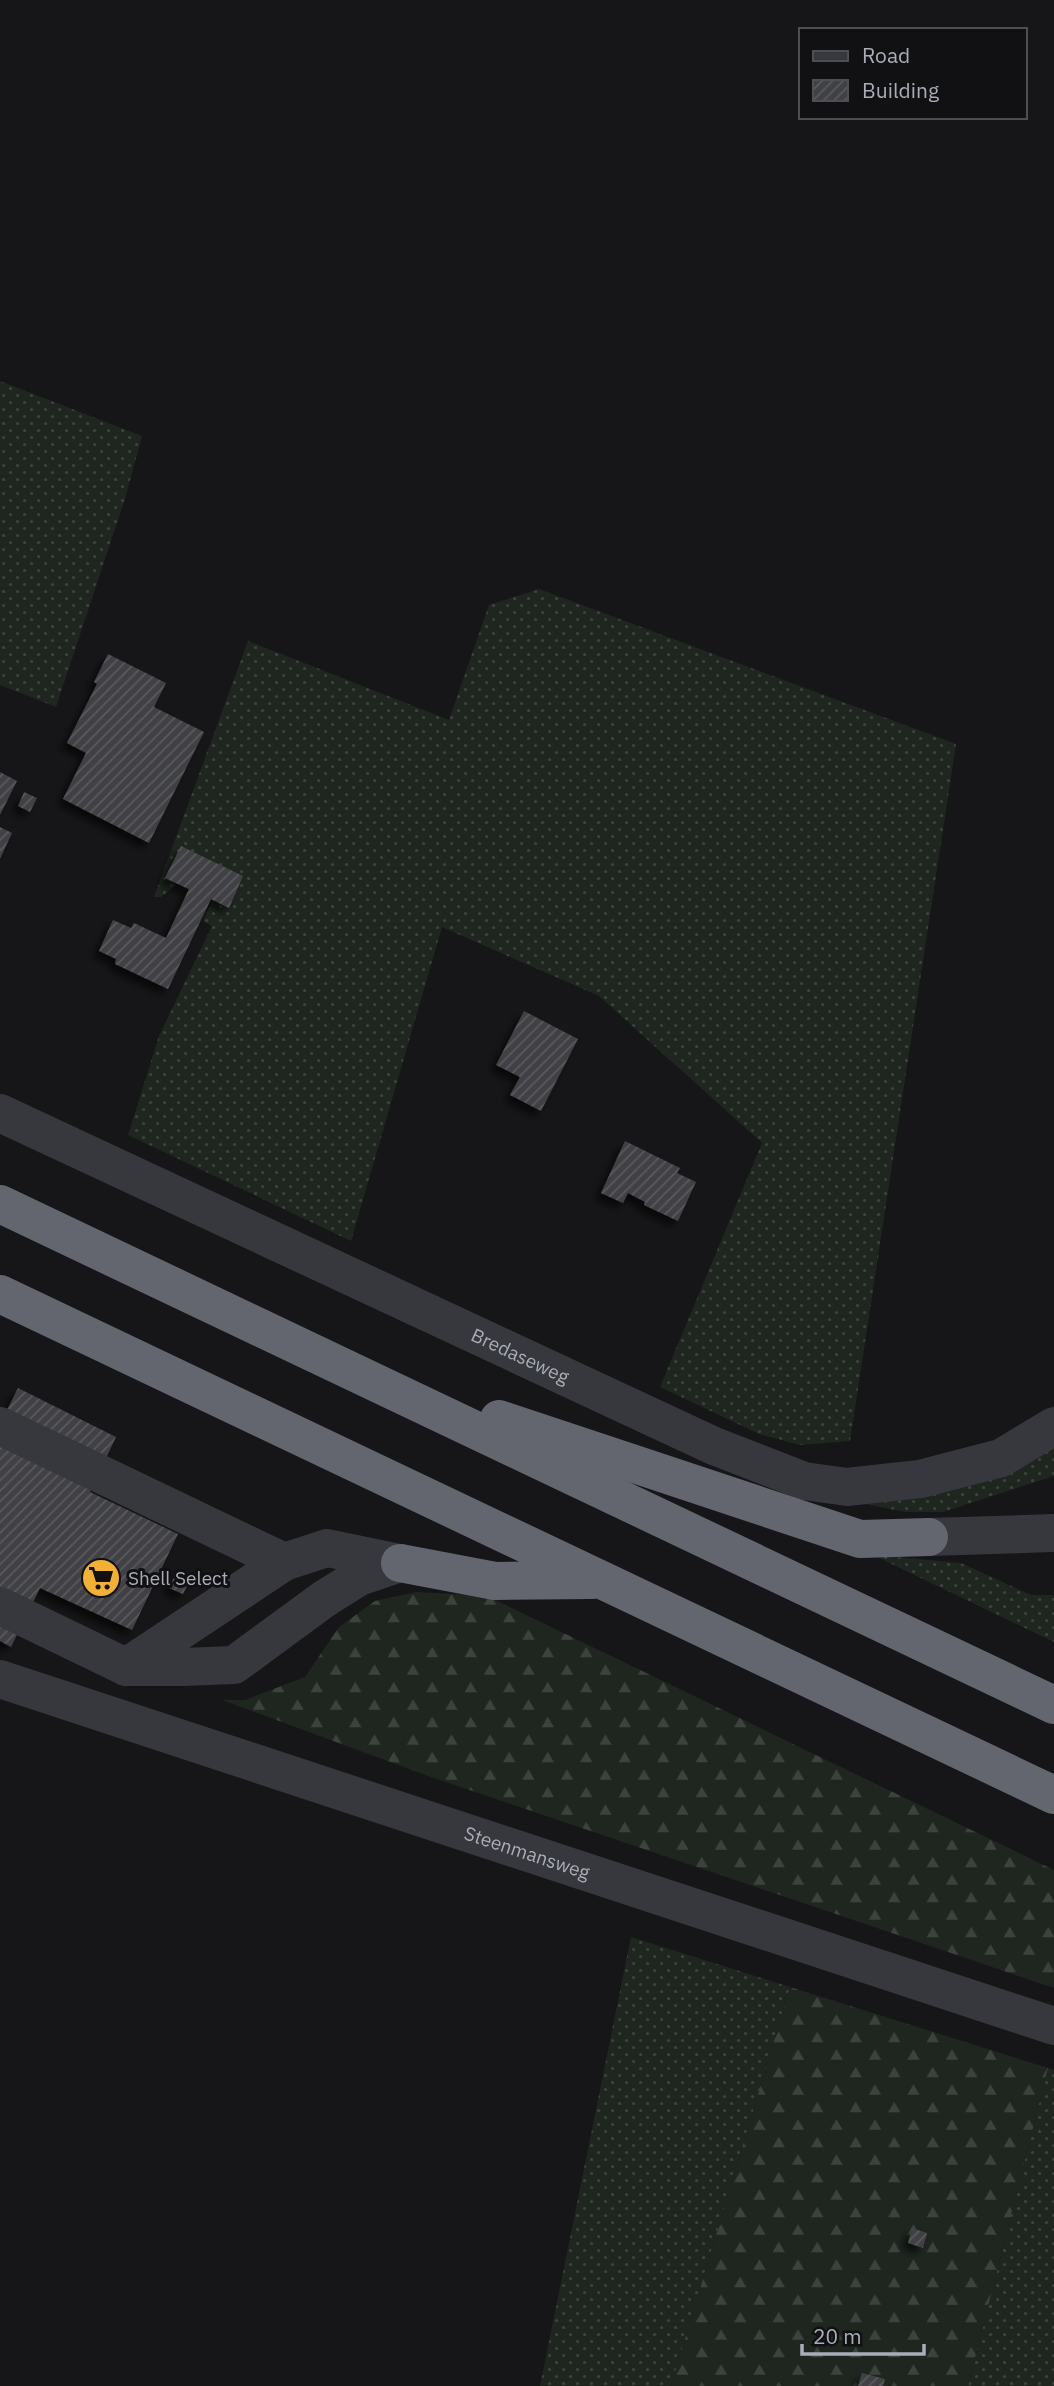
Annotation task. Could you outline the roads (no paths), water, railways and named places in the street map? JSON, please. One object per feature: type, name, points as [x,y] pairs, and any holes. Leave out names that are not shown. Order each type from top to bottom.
[{"type":"highway","points":[[0,1205],[1054,1705]]},
{"type":"highway","points":[[0,1294],[1054,1795]]},
{"type":"highway","points":[[363,1377],[601,1451],[860,1539],[929,1538]]},
{"type":"highway","points":[[400,1563],[495,1581],[602,1579]]},
{"type":"street","name":"Bredaseweg","points":[[0,1113],[714,1446],[804,1481],[847,1487],[920,1479],[1001,1458],[1054,1426]]},
{"type":"street","points":[[0,1426],[284,1562]]},
{"type":"street","points":[[929,1538],[1054,1533]]},
{"type":"street","points":[[126,1667],[284,1562],[327,1548],[400,1563]]},
{"type":"street","points":[[0,1606],[126,1667],[234,1665],[324,1599],[359,1577],[400,1563]]},
{"type":"street","name":"Steenmansweg","points":[[0,1679],[1054,2026]]},
{"type":"place","name":"Shell Select","points":[[101,1578]]}]
